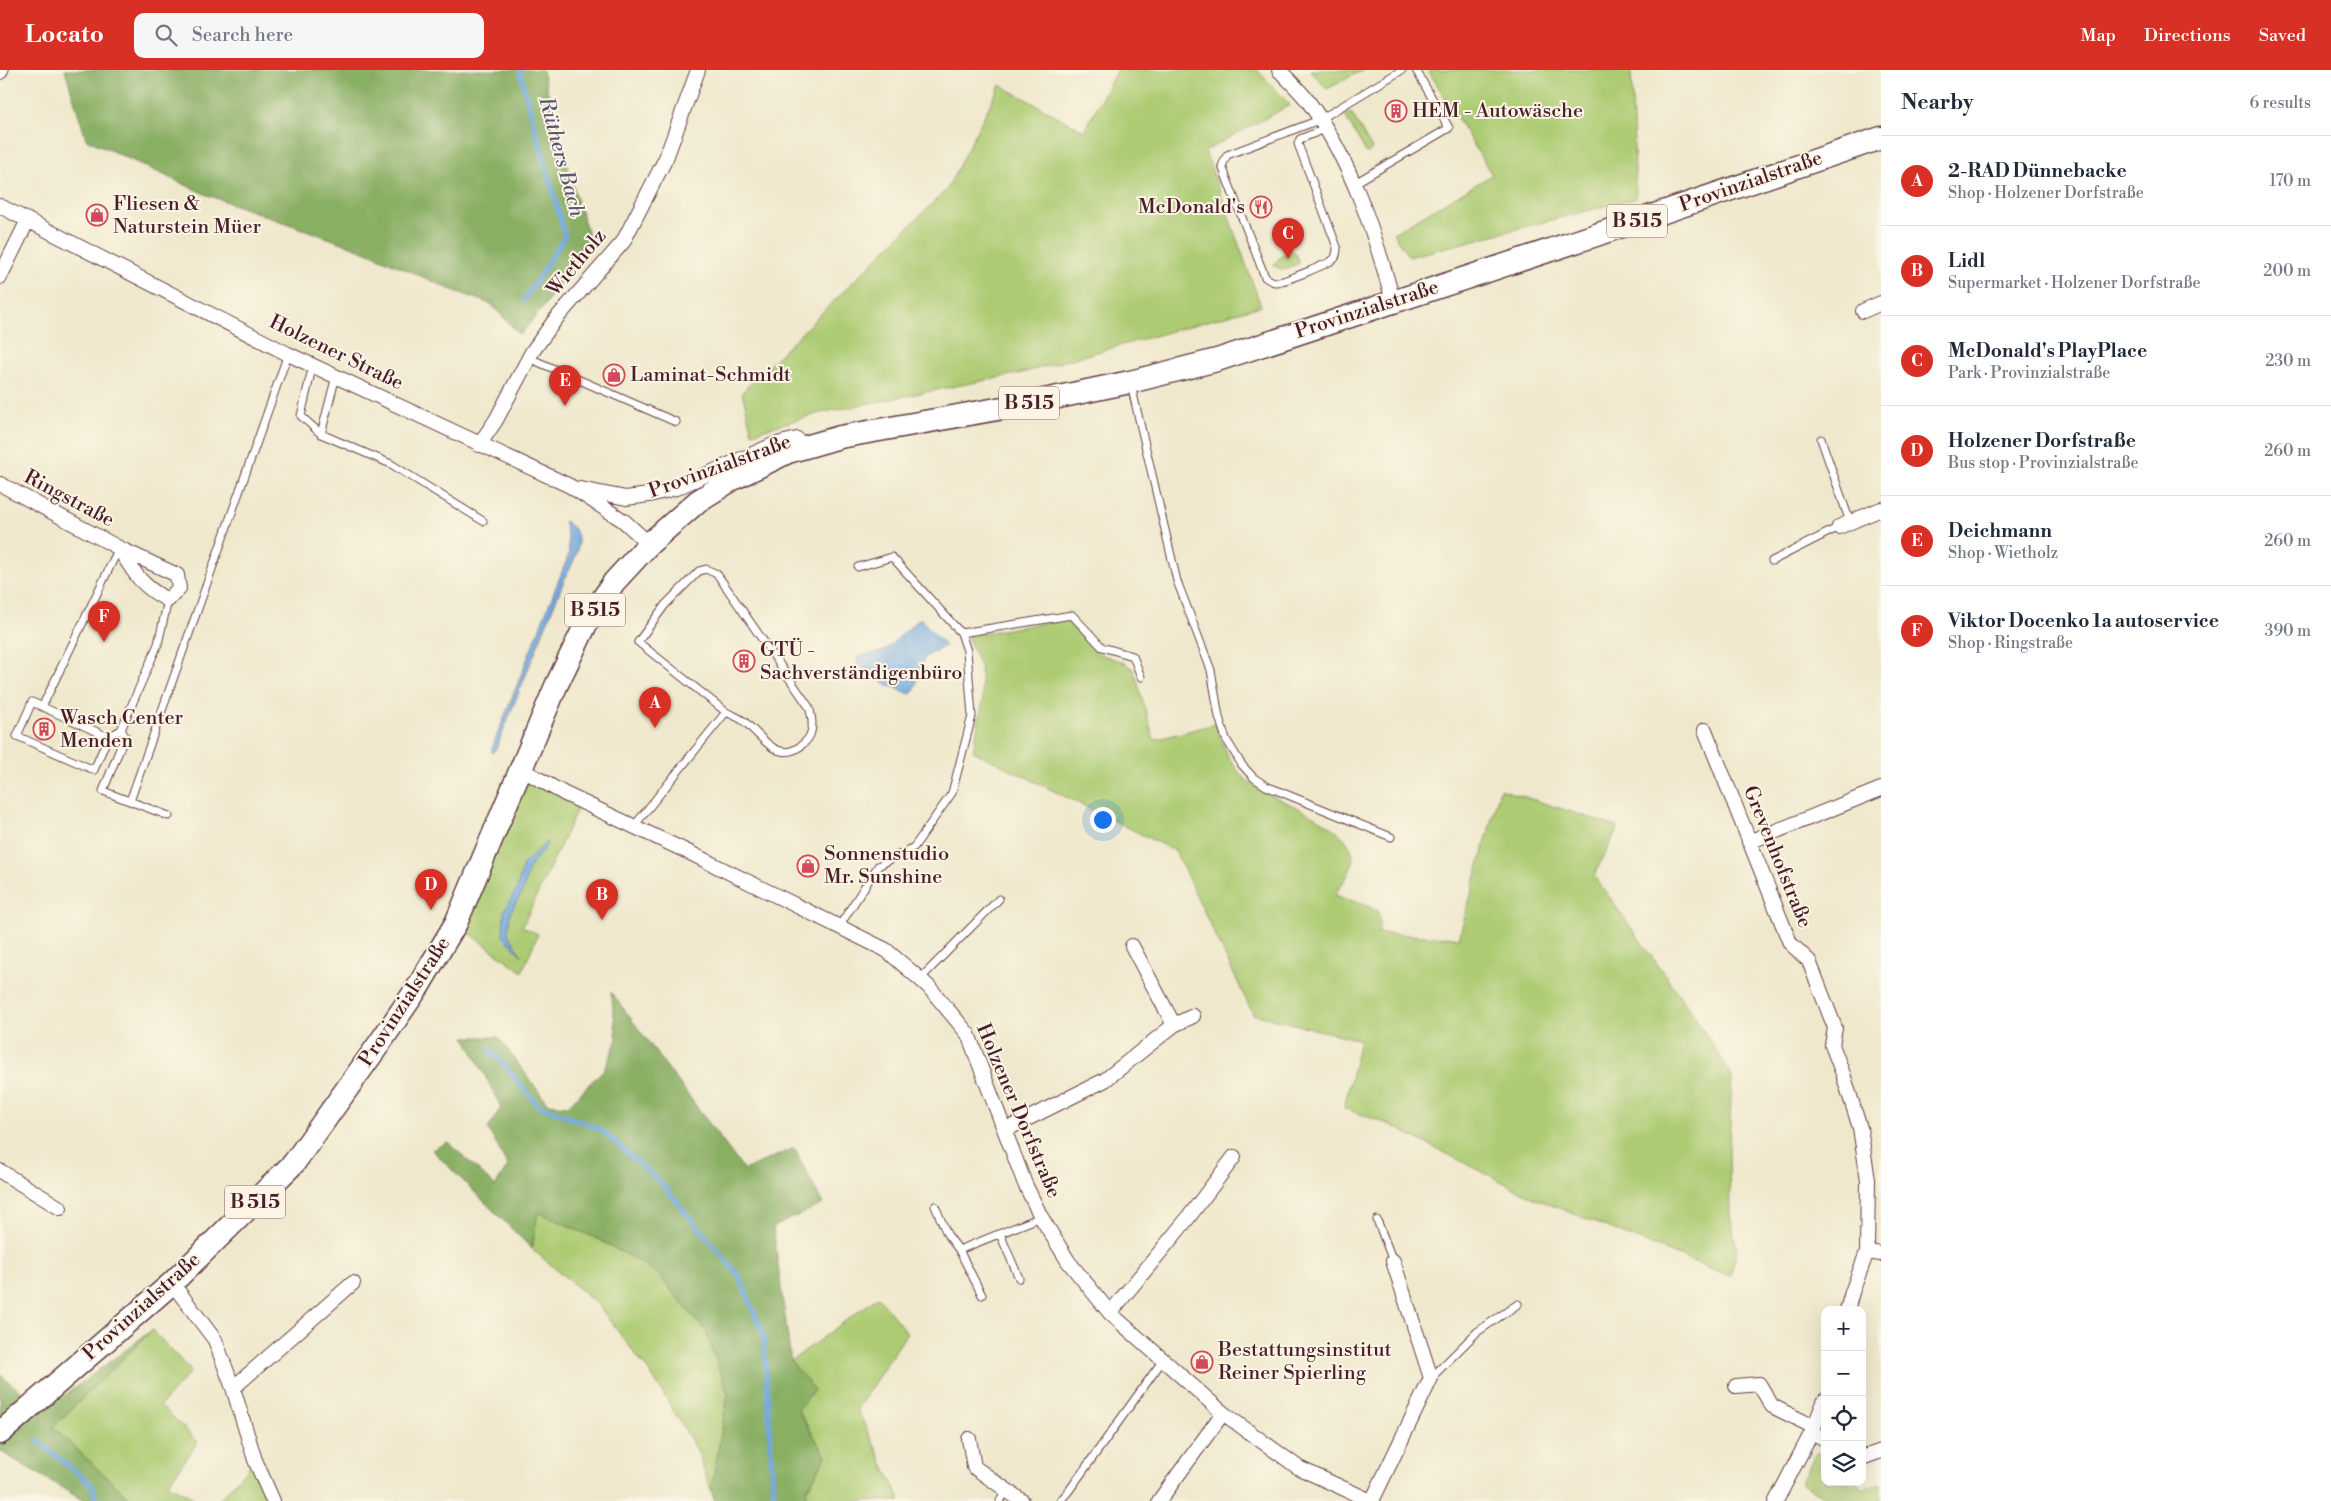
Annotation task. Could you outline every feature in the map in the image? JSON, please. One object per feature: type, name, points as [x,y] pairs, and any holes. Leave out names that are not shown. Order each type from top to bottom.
[{"type":"main road","name":"Provinzialstraße","points":[[0,1433],[172,1283],[294,1163],[380,1044],[418,987],[456,923],[521,769],[586,624],[614,582],[649,544],[698,501],[733,479],[788,452],[840,437],[1130,382],[1216,360],[1593,236],[1881,138]]},
{"type":"street","name":"Wietholz","points":[[479,445],[496,420],[530,358],[555,320],[623,242],[666,158],[698,70]]},
{"type":"street","points":[[1280,70],[1308,101],[1355,183],[1376,239],[1393,301]]},
{"type":"street","name":"Holzener Straße","points":[[0,206],[288,354],[313,364],[479,445],[570,486],[624,520],[649,544]]},
{"type":"street","points":[[0,277],[28,220]]},
{"type":"street","points":[[1863,311],[1881,302]]},
{"type":"street","name":"Provinzialstraße","points":[[570,486],[626,498],[648,495],[676,488],[773,445],[825,432],[840,437]]},
{"type":"street","name":"Ringstraße","points":[[0,484],[119,548],[177,575],[179,588],[168,600],[150,591],[133,572],[119,548]]},
{"type":"street","points":[[1845,524],[1881,509]]},
{"type":"street","name":"Grevenhofstraße","points":[[1705,730],[1790,943],[1809,962],[1836,1028],[1832,1045],[1860,1128],[1868,1180],[1874,1253],[1852,1292],[1849,1306]]},
{"type":"street","name":"Holzener Dorfstraße","points":[[521,769],[564,794],[634,826],[886,950],[929,987],[968,1034],[1025,1184],[1040,1217],[1068,1261],[1110,1313],[1222,1413],[1300,1468],[1371,1501],[1431,1378]]},
{"type":"street","points":[[1750,842],[1881,789]]},
{"type":"street","points":[[1132,946],[1174,1025]]},
{"type":"street","points":[[1005,1130],[1105,1080],[1174,1025],[1193,1016]]},
{"type":"street","points":[[1110,1313],[1188,1218],[1234,1157]]},
{"type":"street","points":[[0,1172],[60,1208]]},
{"type":"street","points":[[1392,1262],[1431,1378]]},
{"type":"street","points":[[172,1283],[215,1340],[233,1388],[255,1460],[273,1501]]},
{"type":"street","points":[[233,1388],[353,1283]]},
{"type":"street","points":[[1736,1386],[1759,1384],[1772,1406],[1821,1436]]},
{"type":"street","points":[[1776,1501],[1813,1430],[1821,1410]]},
{"type":"street","points":[[1159,1501],[1222,1413]]},
{"type":"street","points":[[969,1439],[974,1467],[1003,1496],[1022,1501]]},
{"type":"street","points":[[1866,1457],[1881,1451]]},
{"type":"lane","points":[[1322,125],[1227,155],[1223,160],[1222,166],[1265,277],[1270,281],[1277,283],[1334,260],[1337,254],[1298,144],[1300,139],[1322,125],[1402,70]]},
{"type":"lane","points":[[1355,183],[1450,128],[1416,70]]},
{"type":"lane","points":[[130,802],[288,354]]},
{"type":"lane","points":[[530,358],[676,422]]},
{"type":"lane","points":[[313,364],[301,416],[321,434],[391,464],[483,521]]},
{"type":"lane","points":[[321,434],[336,375]]},
{"type":"lane","points":[[1130,382],[1177,581],[1211,670],[1219,716],[1233,752],[1254,778],[1266,786],[1391,837]]},
{"type":"lane","points":[[1772,561],[1845,524],[1821,439]]},
{"type":"lane","points":[[42,707],[119,548]]},
{"type":"lane","points":[[838,928],[878,866],[914,847],[952,793],[972,716],[967,652],[960,633],[892,557],[858,567]]},
{"type":"lane","points":[[706,569],[717,574],[809,707],[813,726],[810,736],[799,748],[782,751],[774,749],[745,722],[726,712],[638,642],[665,605],[699,571],[706,569]]},
{"type":"lane","points":[[108,737],[32,702],[17,736],[94,770],[108,737],[120,730],[158,644],[168,600]]},
{"type":"lane","points":[[960,633],[1072,615],[1102,647],[1134,656],[1141,677]]},
{"type":"lane","points":[[634,826],[726,712]]},
{"type":"lane","points":[[120,730],[125,736],[103,791],[169,816]]},
{"type":"lane","points":[[920,980],[999,899]]},
{"type":"lane","points":[[935,1206],[947,1234],[959,1250],[982,1296]]},
{"type":"lane","points":[[959,1250],[1040,1217]]},
{"type":"lane","points":[[1377,1220],[1392,1262]]},
{"type":"lane","points":[[1000,1234],[1019,1278]]},
{"type":"lane","points":[[1431,1378],[1477,1332],[1518,1304]]},
{"type":"lane","points":[[1060,1501],[1163,1360]]},
{"type":"green space","points":[[65,70],[542,70],[574,190],[590,239],[544,306],[520,335],[491,304],[452,290],[362,250],[207,195],[86,139]]},
{"type":"green space","points":[[1117,70],[1257,70],[1290,105],[1205,151],[1261,306],[1022,373],[820,413],[752,433],[742,392],[947,189],[1000,85],[1084,131]]},
{"type":"green space","points":[[1310,70],[1363,70],[1327,89]]},
{"type":"green space","points":[[1428,70],[1631,70],[1636,198],[1409,257],[1393,233],[1492,175]]},
{"type":"green space","points":[[1349,113],[1352,114],[1372,149],[1367,154],[1345,116]]},
{"type":"green space","points":[[1294,251],[1299,263],[1283,270],[1274,266],[1281,256]]},
{"type":"green space","points":[[1067,619],[1097,653],[1125,663],[1134,670],[1154,740],[1215,724],[1233,764],[1243,777],[1261,790],[1310,814],[1339,833],[1349,845],[1353,862],[1347,877],[1335,895],[1362,904],[1378,912],[1380,922],[1378,933],[1459,938],[1500,789],[1618,827],[1594,876],[1693,1014],[1732,1076],[1729,1148],[1730,1213],[1737,1252],[1730,1276],[1536,1199],[1390,1125],[1344,1108],[1360,1040],[1253,1014],[1175,851],[973,751],[983,701],[980,666],[967,636]]},
{"type":"green space","points":[[521,769],[581,801],[522,927],[538,934],[522,972],[456,923]]},
{"type":"green space","points":[[611,992],[744,1170],[794,1148],[823,1204],[773,1227],[791,1361],[814,1390],[798,1410],[826,1456],[806,1491],[809,1501],[715,1501],[711,1491],[728,1394],[706,1332],[655,1271],[600,1240],[538,1212],[532,1249],[432,1150],[448,1142],[495,1186],[508,1166],[488,1129],[501,1107],[465,1037],[498,1037],[548,1104],[568,1106],[605,1068],[617,1040]]},
{"type":"green space","points":[[538,1212],[600,1240],[655,1271],[706,1332],[728,1394],[711,1491],[697,1450],[653,1377],[597,1304],[532,1249]]},
{"type":"green space","points":[[878,1297],[907,1333],[857,1409],[901,1501],[809,1501],[806,1492],[826,1456],[797,1409],[791,1361]]},
{"type":"green space","points":[[152,1330],[191,1371],[161,1405],[198,1442],[168,1484],[199,1501],[132,1501],[53,1427]]},
{"type":"green space","points":[[152,1330],[53,1427],[132,1501],[84,1501],[0,1451],[0,1375],[22,1392],[41,1413]]},
{"type":"green space","points":[[1821,1452],[1821,1486],[1861,1486],[1862,1489],[1881,1484],[1881,1501],[1834,1501],[1800,1483],[1815,1455]]},
{"type":"green space","points":[[255,1460],[273,1501],[218,1501]]},
{"type":"water","points":[[564,521],[572,526],[576,533],[578,547],[576,555],[496,749],[492,753],[492,748],[569,554]]},
{"type":"water","points":[[920,618],[945,646],[925,657],[914,691],[910,694],[886,684],[858,664],[857,657],[884,651]]},
{"type":"water","points":[[547,841],[546,846],[529,868],[523,891],[510,913],[508,933],[522,956],[503,936],[504,911],[517,889],[523,865]]},
{"type":"waterway","name":"Rüthers Bach","points":[[521,70],[520,73],[565,236],[524,300]]},
{"type":"waterway","points":[[490,1049],[538,1105],[600,1129],[662,1184],[739,1276],[764,1336],[774,1501]]},
{"type":"waterway","points":[[38,1441],[92,1485],[97,1501]]},
{"type":"place","name":"HEM - Autowäsche","points":[[1396,111]]},
{"type":"place","name":"McDonald's","points":[[1261,207]]},
{"type":"place","name":"Fliesen & Naturstein Müer","points":[[97,215]]},
{"type":"place","name":"McDonald's PlayPlace","points":[[1288,259]]},
{"type":"place","name":"Laminat-Schmidt","points":[[614,375]]},
{"type":"place","name":"Deichmann","points":[[565,406]]},
{"type":"place","name":"Viktor Docenko 1a autoservice","points":[[104,642]]},
{"type":"place","name":"GTÜ - Sachverständigenbüro","points":[[744,661]]},
{"type":"place","name":"2-RAD Dünnebacke","points":[[655,728]]},
{"type":"place","name":"Wasch Center Menden","points":[[44,729]]},
{"type":"place","name":"Sonnenstudio Mr. Sunshine","points":[[808,866]]},
{"type":"place","name":"Holzener Dorfstraße","points":[[431,910]]},
{"type":"place","name":"Lidl","points":[[602,920]]},
{"type":"place","name":"Bestattungsinstitut Reiner Spierling","points":[[1202,1362]]}]
